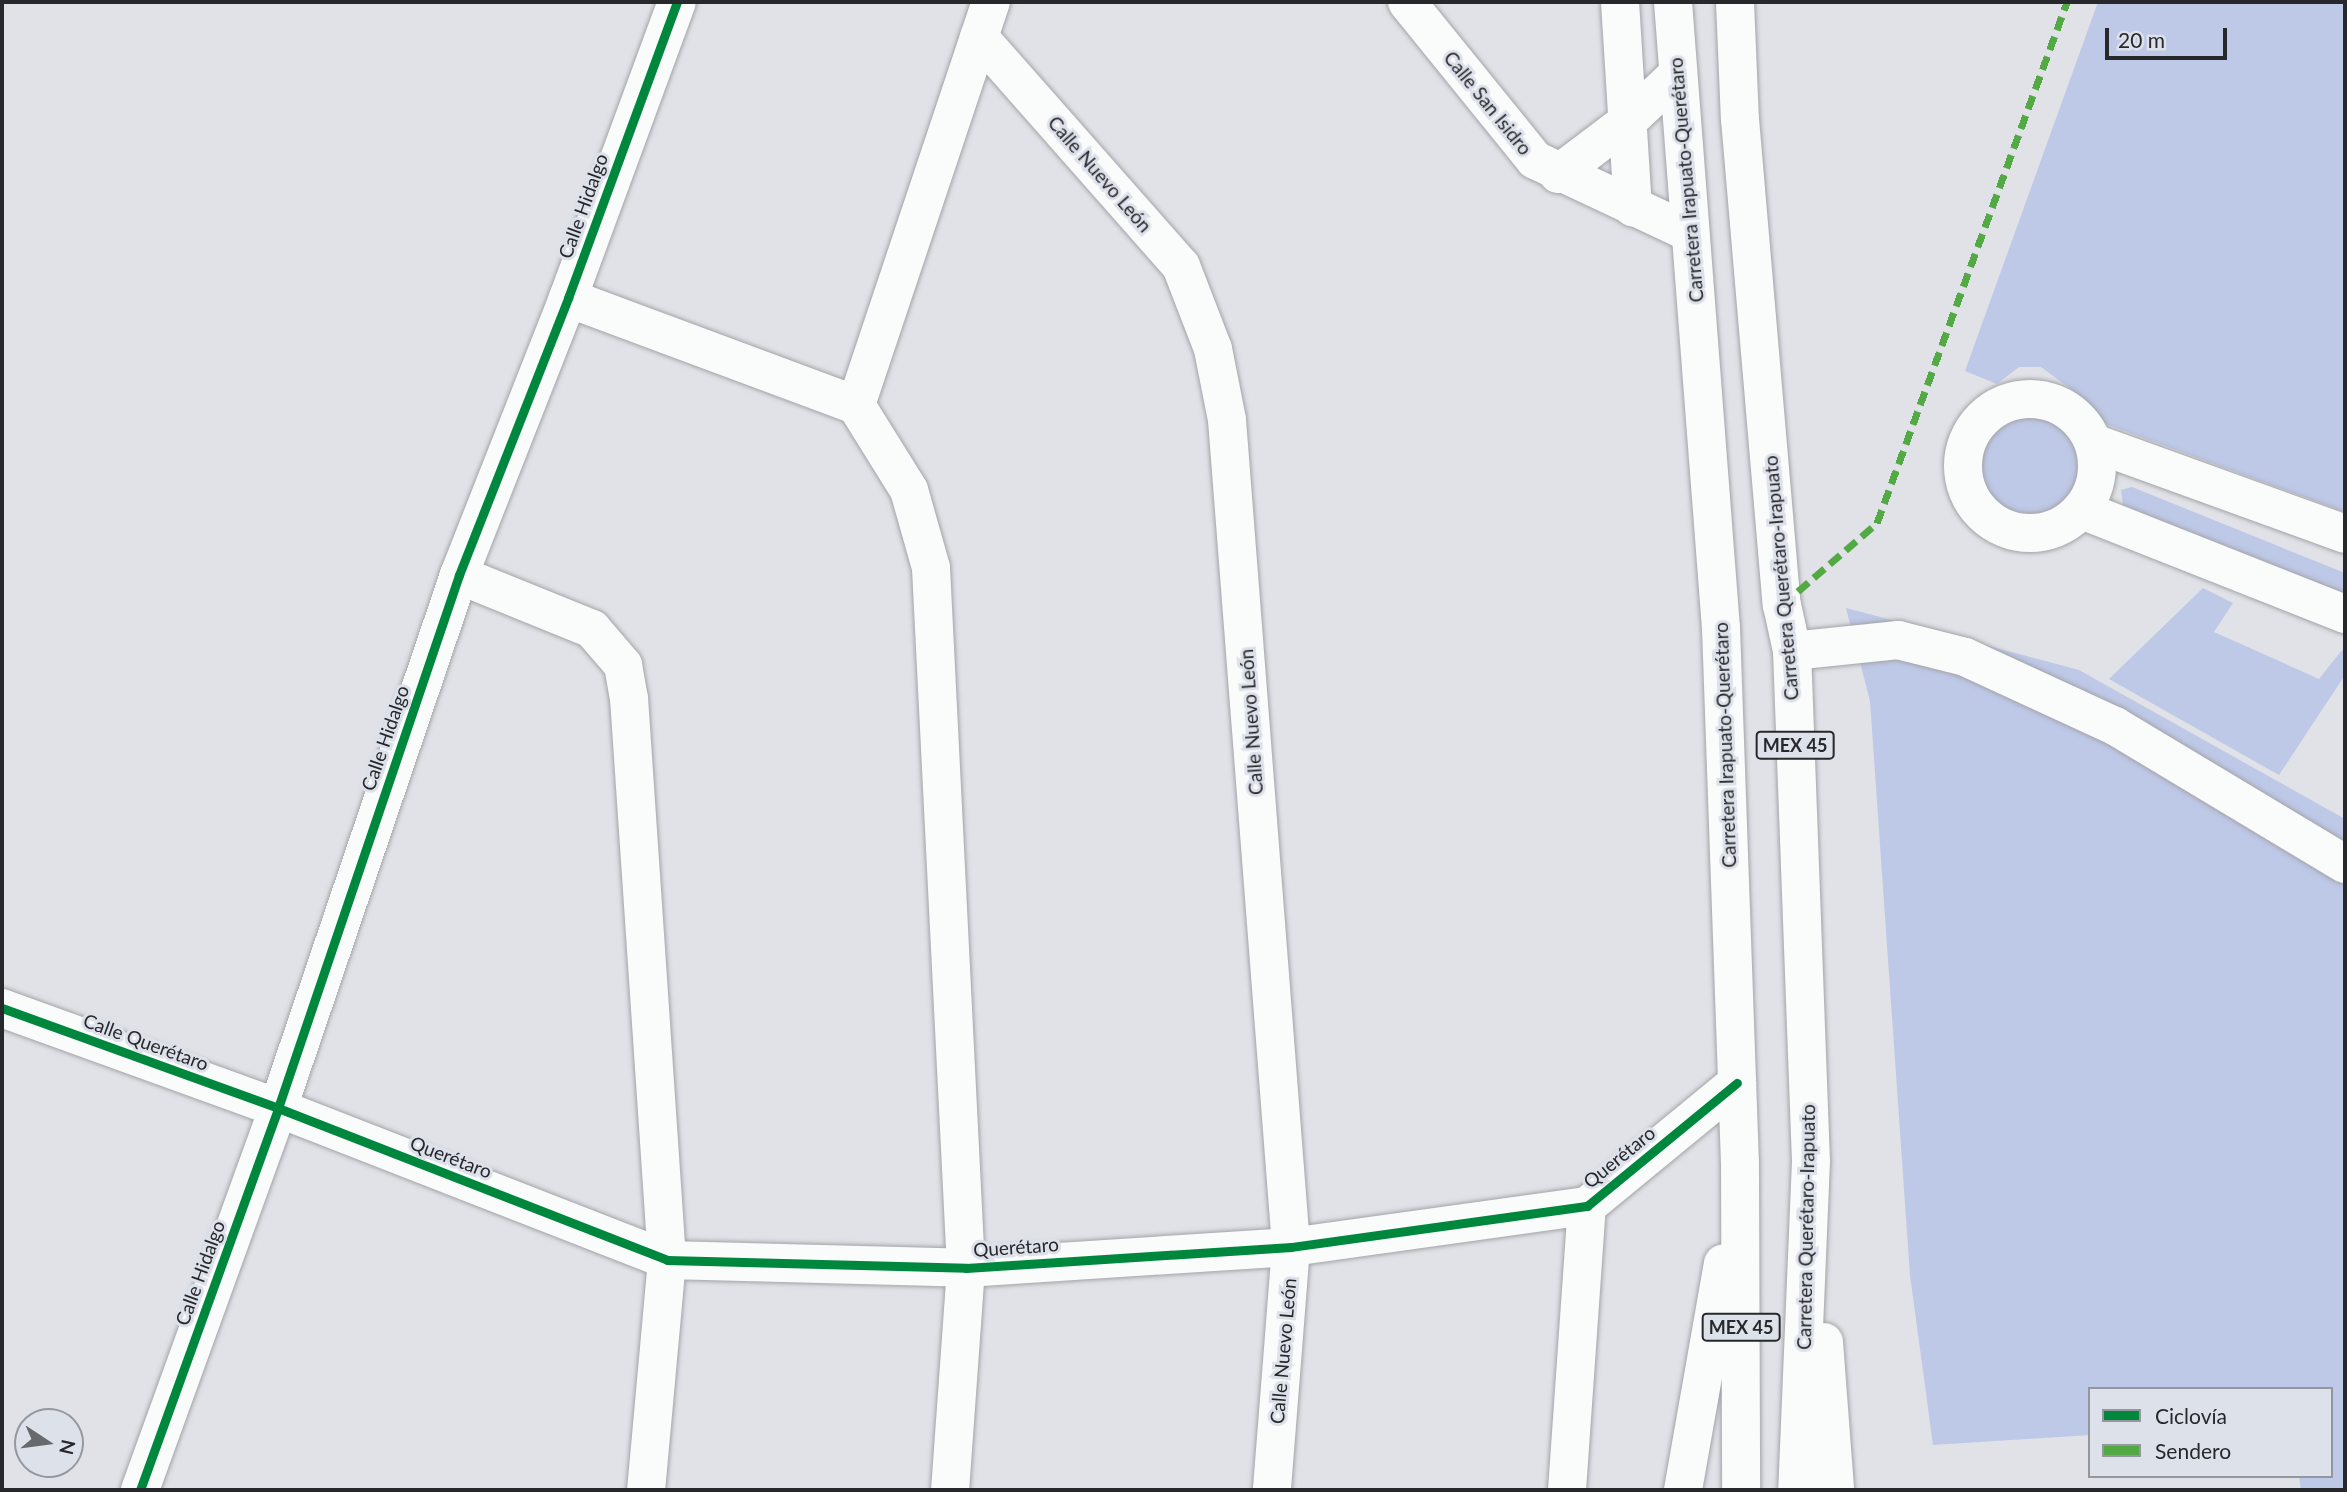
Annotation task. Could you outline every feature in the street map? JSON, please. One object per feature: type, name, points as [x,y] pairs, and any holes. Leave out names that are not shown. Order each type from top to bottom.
[{"type":"main road","name":"Calle Hidalgo","points":[[140,1490],[278,1108],[459,575],[568,298],[677,2]]},
{"type":"main road","name":"Calle San Isidro","points":[[1407,2],[1535,160],[1558,174],[1690,233]]},
{"type":"main road","points":[[1620,2],[1633,208]]},
{"type":"main road","name":"Carretera Irapuato-Querétaro","points":[[1673,2],[1721,628],[1740,1164],[1741,1490]]},
{"type":"main road","name":"Carretera Querétaro-Irapuato","points":[[1735,2],[1750,230],[1782,605],[1792,651],[1811,1161],[1797,1490]]},
{"type":"main road","points":[[856,405],[985,19]]},
{"type":"main road","name":"Calle Nuevo León","points":[[985,19],[1181,266],[1213,349],[1227,420],[1292,1247],[1272,1490]]},
{"type":"main road","points":[[1558,174],[1628,121],[1677,75]]},
{"type":"main road","points":[[568,298],[856,405],[909,490],[931,568],[966,1268],[950,1490]]},
{"type":"main road","points":[[2030,398],[2069,410],[2094,443],[2098,466],[2094,489],[2081,510],[2066,524],[2047,532],[2006,530],[1974,504],[1963,464],[1977,425],[1991,411],[2030,398]]},
{"type":"main road","points":[[2094,443],[2345,534]]},
{"type":"main road","points":[[2081,510],[2345,614]]},
{"type":"main road","points":[[459,575],[592,629],[623,665],[629,698],[667,1259],[646,1490]]},
{"type":"main road","points":[[1792,651],[1898,640],[1965,657],[2115,726],[2345,864]]},
{"type":"main road","name":"Calle Querétaro","points":[[2,1008],[278,1108]]},
{"type":"main road","name":"Querétaro","points":[[278,1108],[667,1259],[966,1268],[1292,1247],[1587,1206],[1737,1083]]},
{"type":"main road","points":[[1811,1161],[1835,1490]]},
{"type":"main road","points":[[1683,1490],[1740,1164]]},
{"type":"main road","points":[[1567,1490],[1587,1206]]},
{"type":"shaded area","points":[[2098,2],[2345,2],[2345,512],[2103,423],[2083,398],[2041,367],[2019,367],[1997,384],[1965,371]]},
{"type":"shaded area","points":[[2031,413],[2050,417],[2067,428],[2078,445],[2082,464],[2078,483],[2067,500],[2050,511],[2031,515],[2012,511],[1995,500],[1984,483],[1980,464],[1984,445],[1995,428],[2012,417]]},
{"type":"shaded area","points":[[2132,487],[2345,573],[2345,594],[2123,505],[2121,490]]},
{"type":"shaded area","points":[[2203,588],[2233,603],[2214,632],[2319,679],[2342,650],[2345,653],[2345,675],[2279,775],[2109,679]]},
{"type":"shaded area","points":[[1846,608],[2079,670],[2345,819],[2345,1490],[2301,1490],[2299,1478],[2333,1478],[2333,1387],[2088,1387],[2088,1435],[1933,1445],[1910,1275],[1870,701]]},
{"type":"marked path","points":[[1782,605],[1877,523],[2067,2]]},
{"type":"cycle path","points":[[140,1490],[278,1108],[459,575],[568,298],[677,2]]},
{"type":"cycle path","points":[[2,1008],[278,1108],[667,1260],[966,1268],[1291,1247],[1587,1206],[1737,1083]]}]
